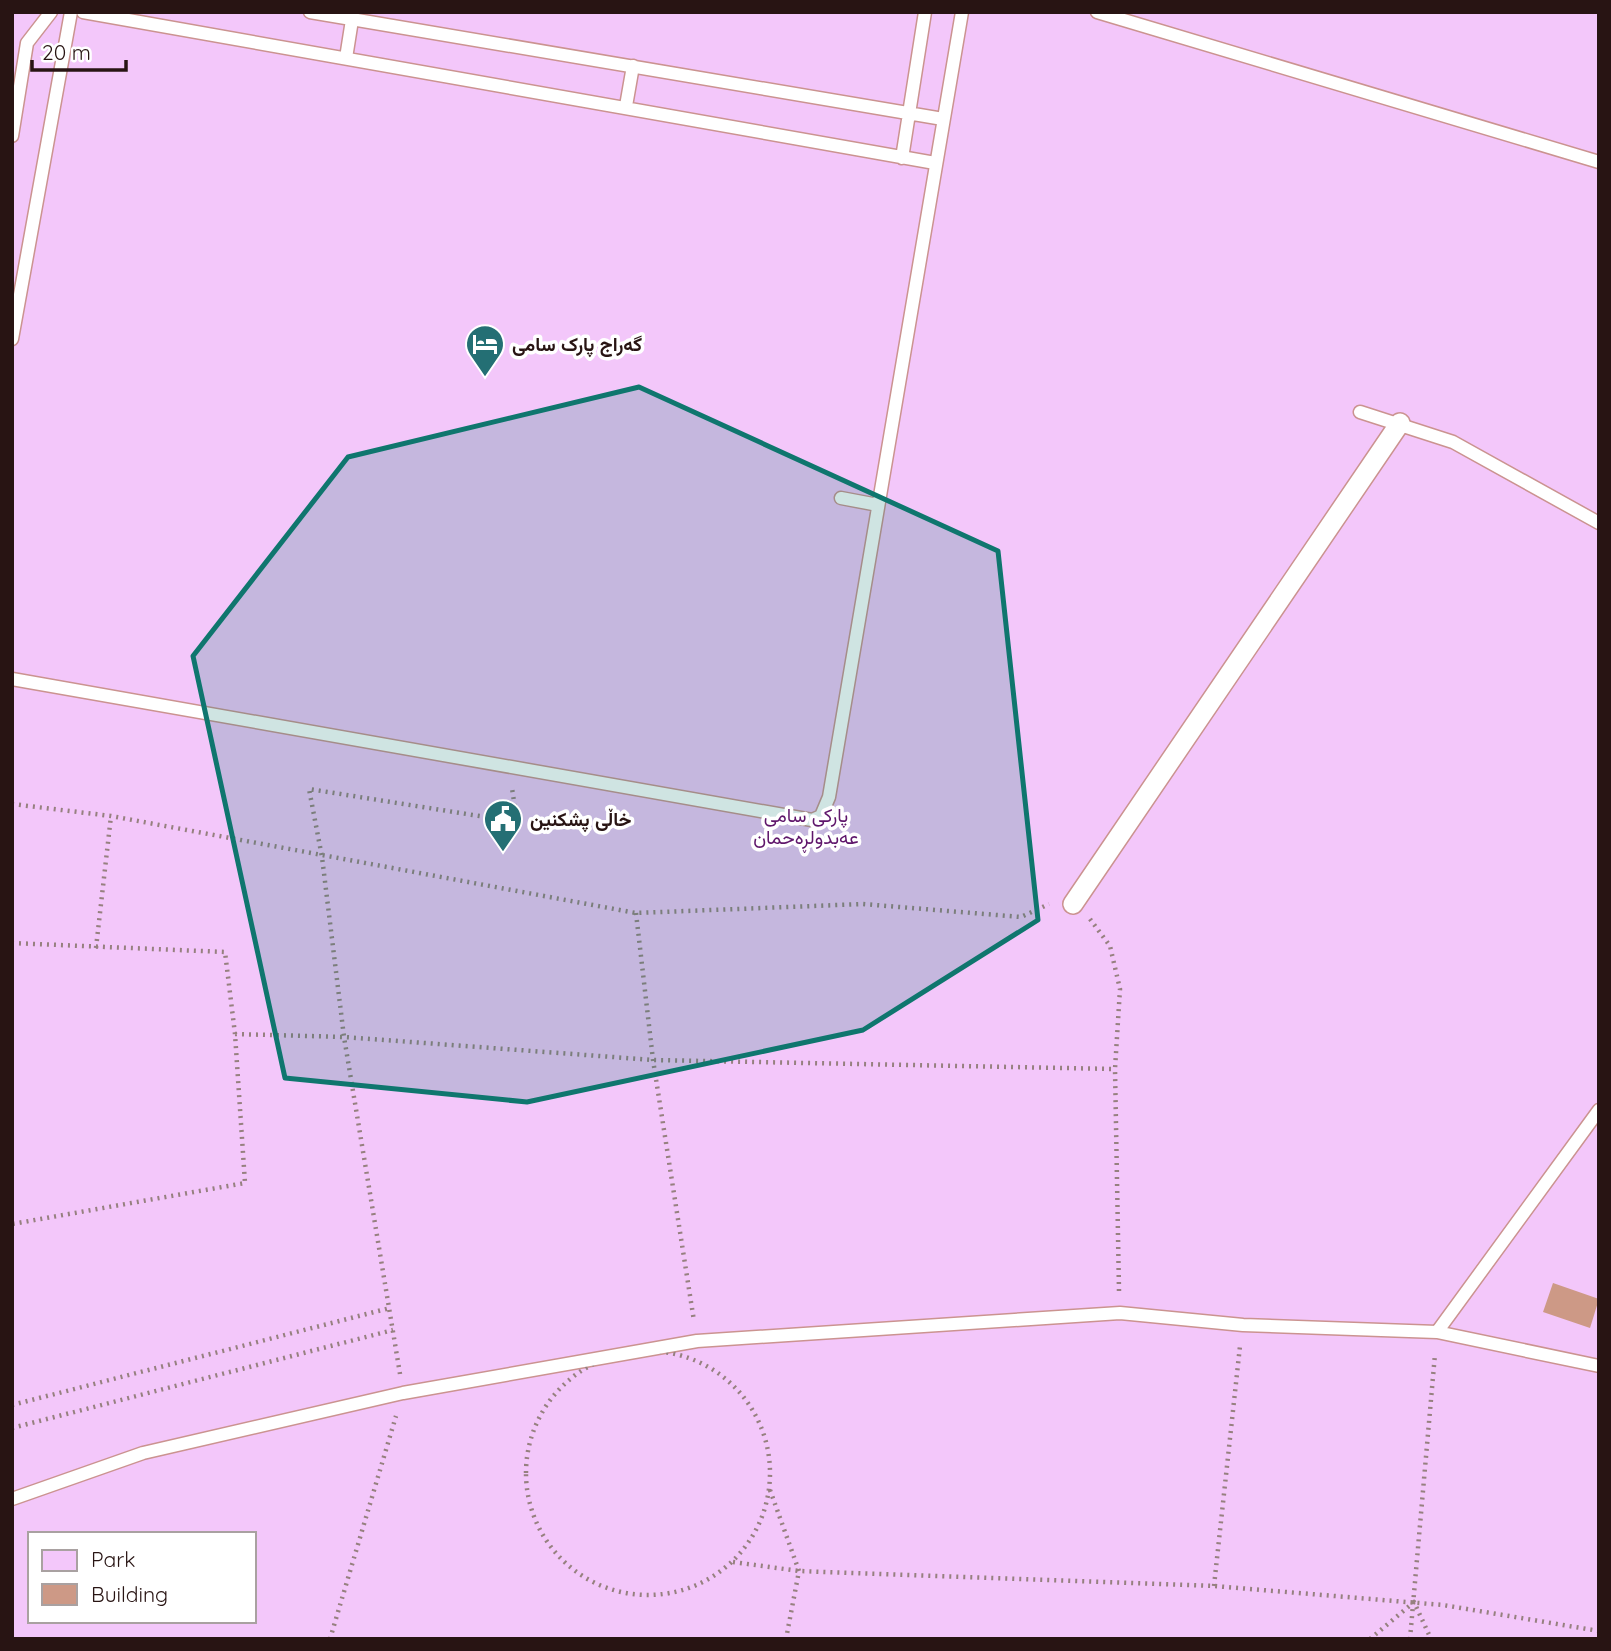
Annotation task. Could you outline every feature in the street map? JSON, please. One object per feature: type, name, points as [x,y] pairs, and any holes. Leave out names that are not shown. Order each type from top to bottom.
[{"type":"street","points":[[1073,904],[1400,423]]},
{"type":"lane","points":[[12,136],[27,43],[51,12]]},
{"type":"lane","points":[[12,339],[71,12]]},
{"type":"lane","points":[[83,12],[626,106],[935,163]]},
{"type":"lane","points":[[310,12],[943,119]]},
{"type":"lane","points":[[902,158],[925,12]]},
{"type":"lane","points":[[12,679],[812,820],[821,816],[827,808],[962,12]]},
{"type":"lane","points":[[1097,12],[1599,162]]},
{"type":"lane","points":[[346,58],[352,20]]},
{"type":"lane","points":[[626,106],[633,66]]},
{"type":"lane","points":[[1360,412],[1453,442],[1599,523]]},
{"type":"lane","points":[[841,499],[878,505]]},
{"type":"lane","points":[[1437,1332],[1599,1110]]},
{"type":"lane","points":[[12,1499],[144,1453],[403,1393],[697,1341],[1120,1313],[1242,1325],[1437,1332],[1599,1367]]},
{"type":"path","points":[[330,1639],[403,1393],[344,1037],[322,857],[309,789],[517,822],[508,766]]},
{"type":"path","points":[[12,804],[111,816],[636,913],[863,904],[1021,917],[1044,903],[1073,904],[1088,916],[1110,946],[1120,989],[1115,1069],[1120,1313]]},
{"type":"path","points":[[96,948],[111,816]]},
{"type":"path","points":[[636,913],[653,1060],[697,1341],[752,1407],[768,1447],[770,1489],[799,1571],[786,1639]]},
{"type":"path","points":[[12,943],[225,952],[235,1034],[245,1183],[12,1224]]},
{"type":"path","points":[[235,1034],[344,1037],[653,1060],[1115,1069]]},
{"type":"path","points":[[12,1405],[390,1308]]},
{"type":"path","points":[[1214,1586],[1242,1325]]},
{"type":"path","points":[[12,1428],[393,1330]]},
{"type":"path","points":[[1410,1639],[1437,1332]]},
{"type":"path","points":[[724,1376],[683,1356],[662,1351],[628,1352],[589,1365],[556,1391],[534,1426],[525,1466],[530,1508],[549,1545],[579,1574],[617,1592],[659,1595],[699,1585],[733,1562],[758,1529],[770,1489]]},
{"type":"path","points":[[733,1562],[799,1571],[1214,1586],[1413,1602],[1599,1632]]},
{"type":"path","points":[[1370,1639],[1413,1602]]},
{"type":"path","points":[[1413,1602],[1431,1639]]},
{"type":"highlighted area","points":[[639,387],[998,551],[1038,920],[863,1030],[527,1102],[285,1078],[193,656],[348,457]]},
{"type":"green space","name":"پارکی سامی عەبدولڕەحمان","points":[[12,12],[1599,12],[1599,1639],[12,1639]]},
{"type":"building","points":[[1553,1283],[1599,1299],[1590,1328],[1543,1312]]},
{"type":"place","name":"گەراج پارک سامی","points":[[485,378]]},
{"type":"place","name":"خاڵی پشکنین","points":[[503,853]]}]
